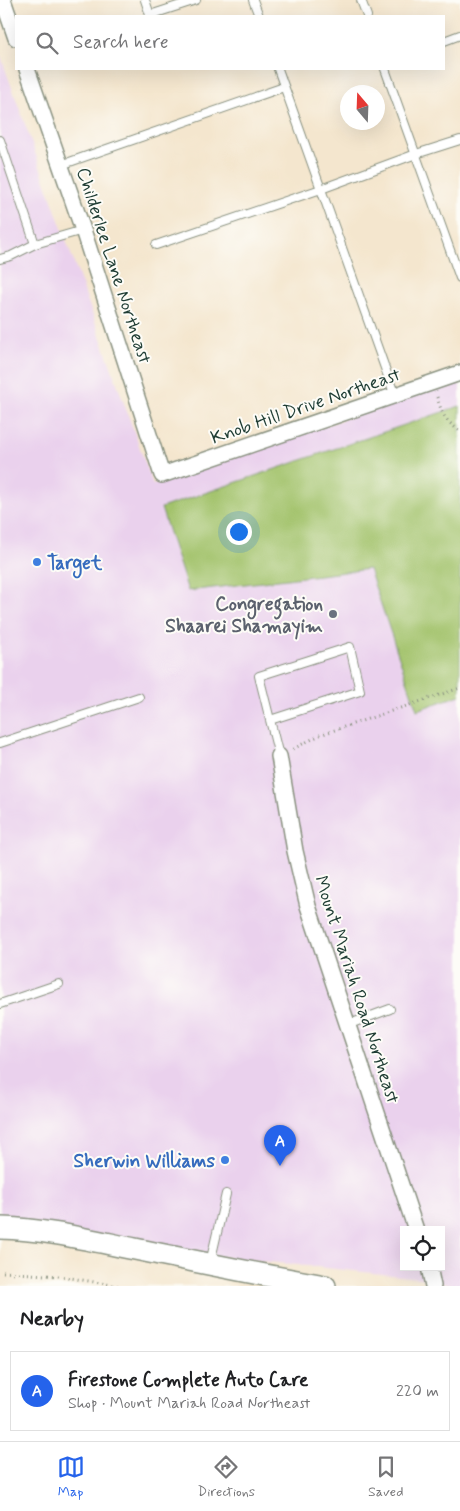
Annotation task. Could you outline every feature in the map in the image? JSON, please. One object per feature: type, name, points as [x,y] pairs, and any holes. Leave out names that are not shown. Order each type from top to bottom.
[{"type":"main road","points":[[0,1228],[25,1229],[117,1245],[209,1265],[324,1286]]},
{"type":"street","points":[[3,0],[15,35]]},
{"type":"street","name":"Childerlee Lane Northeast","points":[[27,70],[83,230],[162,475]]},
{"type":"street","name":"Knob Hill Drive Northeast","points":[[162,475],[460,373]]},
{"type":"street","name":"Mount Mariah Road Northeast","points":[[279,756],[295,851],[308,906],[415,1226]]},
{"type":"street","points":[[430,1271],[433,1286]]},
{"type":"lane","points":[[145,0],[150,15],[196,0]]},
{"type":"lane","points":[[253,0],[259,15]]},
{"type":"lane","points":[[361,0],[367,15]]},
{"type":"lane","points":[[445,41],[460,35]]},
{"type":"lane","points":[[278,70],[396,396]]},
{"type":"lane","points":[[385,70],[460,278]]},
{"type":"lane","points":[[61,165],[284,86]]},
{"type":"lane","points":[[0,140],[35,244]]},
{"type":"lane","points":[[156,245],[460,140]]},
{"type":"lane","points":[[0,259],[11,256],[35,244],[83,230]]},
{"type":"lane","points":[[270,720],[360,690],[350,647],[259,676],[270,720],[279,756]]},
{"type":"lane","points":[[0,743],[139,698]]},
{"type":"lane","points":[[0,1004],[58,984]]},
{"type":"lane","points":[[347,1025],[390,1010]]},
{"type":"lane","points":[[209,1265],[226,1194]]},
{"type":"path","points":[[433,382],[445,418],[460,431]]},
{"type":"path","points":[[279,756],[320,735],[460,688]]},
{"type":"path","points":[[3,1272],[59,1276],[118,1286]]},
{"type":"shaded area","points":[[0,54],[153,485],[460,379],[460,1286],[439,1283],[438,1280],[0,1233]]},
{"type":"green space","points":[[460,406],[460,695],[417,710],[369,569],[188,591],[161,508]]},
{"type":"place","name":"Target","points":[[37,562]]},
{"type":"place","name":"Congregation Shaarei Shamayim","points":[[333,614]]},
{"type":"place","name":"Sherwin Williams","points":[[225,1160]]},
{"type":"place","name":"Firestone Complete Auto Care","points":[[280,1166]]}]
